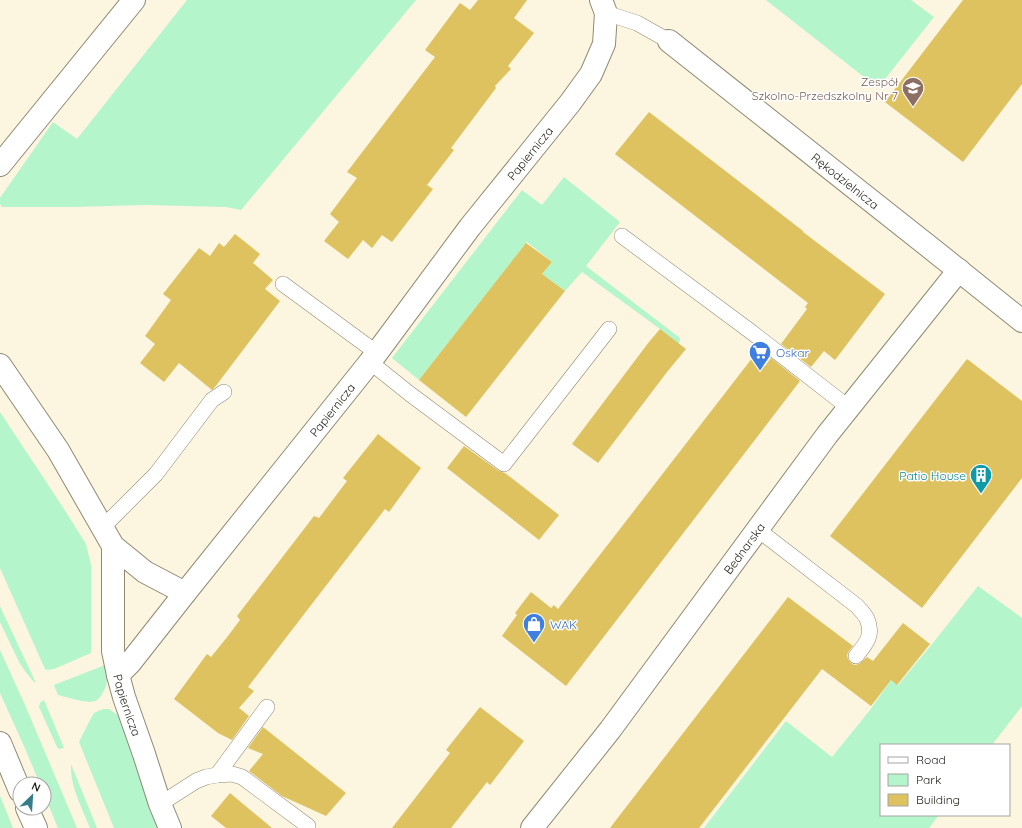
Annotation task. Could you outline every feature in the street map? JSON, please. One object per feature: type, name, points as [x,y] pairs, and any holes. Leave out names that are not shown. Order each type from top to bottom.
[{"type":"street","points":[[0,165],[134,0]]},
{"type":"street","name":"Papiernicza","points":[[170,828],[160,804],[118,675],[130,663],[374,357],[470,227],[570,103],[591,74],[604,44],[603,7]]},
{"type":"street","name":"Rękodzielnicza","points":[[669,41],[1022,321]]},
{"type":"street","name":"Bednarska","points":[[532,828],[610,730],[826,435],[959,270]]},
{"type":"street","points":[[0,365],[58,450],[108,536],[145,572],[185,593]]},
{"type":"street","points":[[108,536],[114,651],[118,675]]},
{"type":"street","points":[[0,743],[14,776]]},
{"type":"street","points":[[31,816],[36,828]]},
{"type":"lane","points":[[603,7],[637,23],[669,41]]},
{"type":"lane","points":[[622,236],[750,331],[848,407]]},
{"type":"lane","points":[[283,284],[374,357],[410,394],[504,464],[609,329]]},
{"type":"lane","points":[[108,536],[212,400],[224,392]]},
{"type":"lane","points":[[757,529],[858,606],[866,619],[870,634],[865,645],[856,656]]},
{"type":"lane","points":[[217,775],[267,707]]},
{"type":"lane","points":[[160,804],[196,781],[206,777],[232,774],[242,777],[308,826]]},
{"type":"green space","points":[[187,0],[416,0],[241,210],[226,207],[144,205],[2,207],[0,204],[0,198],[53,122],[77,139]]},
{"type":"green space","points":[[766,0],[911,0],[934,17],[878,88]]},
{"type":"green space","points":[[564,177],[620,222],[586,266],[680,338],[679,344],[582,272],[565,291],[542,274],[552,262],[527,242],[419,380],[392,358],[522,190],[542,205]]},
{"type":"green space","points":[[0,412],[86,544],[91,565],[91,653],[54,669],[45,669],[0,568]]},
{"type":"green space","points":[[978,586],[1022,618],[1022,706],[993,744],[880,744],[880,816],[938,816],[929,828],[704,828],[786,721],[832,757],[870,710],[891,680],[898,685]]},
{"type":"green space","points":[[0,606],[36,683],[19,662],[0,622]]},
{"type":"green space","points":[[0,650],[77,828],[58,828],[52,813],[52,776],[37,776],[0,693]]},
{"type":"green space","points":[[105,665],[107,682],[98,700],[87,702],[58,695],[54,685]]},
{"type":"green space","points":[[44,700],[64,748],[59,749],[57,747],[39,707],[40,703]]},
{"type":"green space","points":[[103,709],[109,709],[119,716],[159,828],[114,828],[79,742],[94,713]]},
{"type":"green space","points":[[71,764],[97,828],[90,828],[80,805],[72,781]]},
{"type":"green space","points":[[0,796],[13,828],[0,828]]},
{"type":"building","points":[[478,0],[527,0],[514,18],[534,33],[508,66],[511,69],[495,86],[496,88],[451,148],[454,150],[427,185],[433,189],[392,242],[382,235],[372,248],[363,240],[348,259],[324,241],[339,222],[330,214],[357,178],[347,172],[435,57],[425,50],[460,3],[470,10]]},
{"type":"building","points":[[963,0],[1022,0],[1022,84],[963,162],[885,102]]},
{"type":"building","points":[[649,112],[885,294],[835,360],[824,351],[811,367],[781,344],[807,309],[805,307],[808,303],[615,154]]},
{"type":"building","points":[[235,234],[260,254],[253,263],[273,280],[265,289],[280,301],[212,390],[179,363],[164,382],[140,363],[155,344],[145,336],[171,300],[163,294],[199,248],[210,256],[219,243],[224,247]]},
{"type":"building","points":[[526,243],[552,262],[542,274],[565,291],[466,417],[419,380]]},
{"type":"building","points":[[660,329],[686,349],[598,463],[572,444]]},
{"type":"building","points":[[753,357],[765,366],[771,358],[800,381],[566,686],[502,636],[517,615],[515,613],[531,592],[551,608],[554,605],[558,609]]},
{"type":"building","name":"Patio House","points":[[967,359],[1022,401],[1022,478],[922,608],[830,536]]},
{"type":"building","points":[[378,434],[421,468],[389,512],[385,509],[248,687],[254,691],[239,708],[249,716],[232,740],[218,733],[174,699],[207,654],[211,657],[228,636],[240,620],[237,616],[314,516],[319,518],[347,481],[343,478]]},
{"type":"building","points":[[464,446],[499,471],[505,473],[559,515],[539,540],[447,468]]},
{"type":"building","points":[[788,597],[853,646],[847,655],[848,659],[854,665],[859,664],[867,657],[873,661],[903,623],[930,644],[897,685],[891,680],[871,706],[822,669],[699,828],[610,828]]},
{"type":"building","points":[[480,707],[524,741],[490,785],[487,782],[451,828],[392,828],[450,753],[446,750]]},
{"type":"building","points":[[263,727],[346,793],[326,816],[282,796],[249,771],[263,754],[248,748]]},
{"type":"building","points":[[230,793],[272,828],[226,828],[211,816]]},
{"type":"place","name":"Zespół Szkolno-Przedszkolny Nr 7","points":[[913,108]]},
{"type":"place","name":"Oskar","points":[[760,372]]},
{"type":"place","name":"Patio House","points":[[981,494]]},
{"type":"place","name":"WAK","points":[[534,644]]}]
